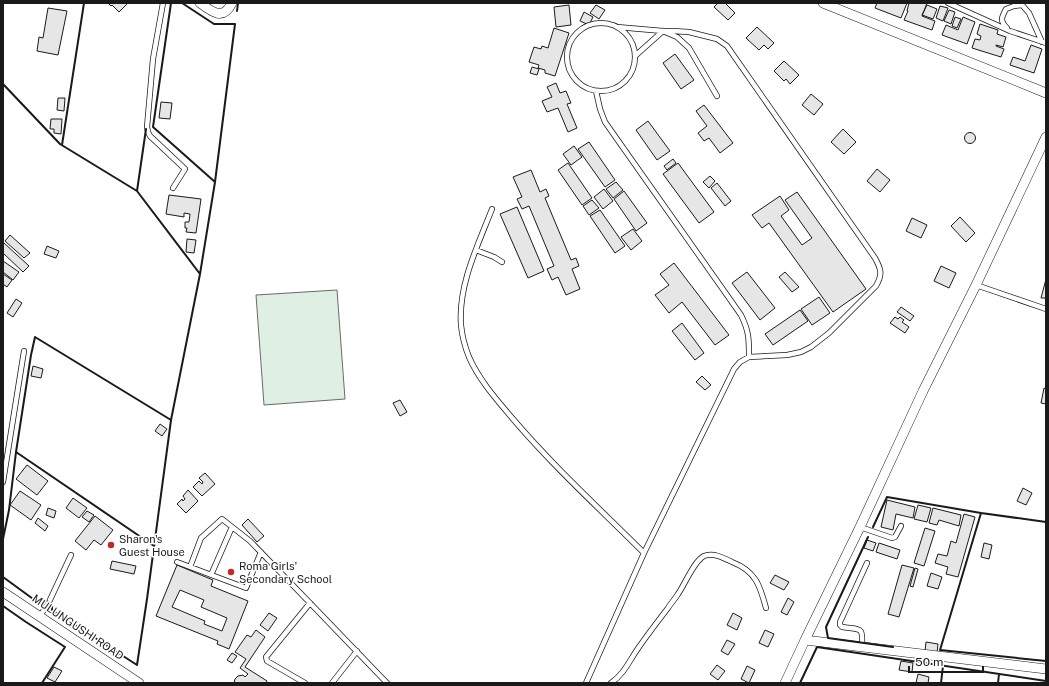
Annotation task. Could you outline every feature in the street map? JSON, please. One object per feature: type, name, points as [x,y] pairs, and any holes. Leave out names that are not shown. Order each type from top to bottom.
[{"type":"street","points":[[200,3],[212,13],[217,14],[223,13],[229,9],[232,3]]},
{"type":"street","points":[[823,3],[1046,93]]},
{"type":"street","points":[[785,683],[860,527],[923,390],[976,285],[1046,137]]},
{"type":"street","name":"MULUNGUSHI ROAD","points":[[3,592],[139,683]]},
{"type":"street","points":[[805,640],[1046,669]]},
{"type":"lane","points":[[163,3],[153,59],[147,127],[150,136],[184,169],[173,188]]},
{"type":"lane","points":[[948,3],[1010,31],[1044,42]]},
{"type":"lane","points":[[1010,31],[1003,24],[1003,14],[1006,9],[1022,5],[1029,13],[1044,42]]},
{"type":"lane","points":[[586,683],[644,554],[734,369],[740,362],[749,357],[787,355],[801,352],[811,347],[829,333],[876,286],[880,280],[881,272],[875,258],[728,46],[717,39],[689,32],[617,27],[607,24],[596,24],[586,27],[577,33],[570,42],[567,52],[567,63],[570,73],[577,81],[586,88],[596,91],[608,90],[619,86],[628,78],[633,68],[635,56],[632,44],[626,35],[617,27]]},
{"type":"lane","points":[[635,56],[663,31]]},
{"type":"lane","points":[[663,31],[677,37],[689,48],[717,96]]},
{"type":"lane","points":[[596,91],[600,109],[606,122],[632,161],[742,315],[747,326],[749,338],[749,357]]},
{"type":"lane","points":[[492,208],[470,265],[464,288],[461,309],[461,325],[463,341],[470,358],[489,389],[533,442],[644,554]]},
{"type":"lane","points":[[476,250],[502,262]]},
{"type":"lane","points":[[976,285],[1046,309]]},
{"type":"lane","points":[[3,482],[24,351]]},
{"type":"lane","points":[[190,567],[201,538],[222,519],[250,541],[387,683]]},
{"type":"lane","points":[[860,527],[892,538],[895,537],[901,526]]},
{"type":"lane","points":[[211,575],[232,527]]},
{"type":"lane","points":[[177,562],[246,588],[261,552]]},
{"type":"lane","points":[[611,683],[625,670],[634,653],[678,594],[696,563],[702,557],[711,554],[716,555],[735,563],[749,572],[759,585],[766,608]]},
{"type":"lane","points":[[40,616],[49,602],[71,555]]},
{"type":"lane","points":[[862,648],[862,632],[859,629],[842,627],[840,622],[867,563]]},
{"type":"lane","points":[[305,683],[267,661],[266,657],[310,602]]},
{"type":"lane","points":[[332,683],[357,651]]},
{"type":"green space","points":[[337,290],[345,399],[264,405],[256,295]]},
{"type":"building","points":[[108,3],[128,3],[119,12]]},
{"type":"building","points":[[718,3],[725,3],[735,13],[728,20],[714,7]]},
{"type":"building","points":[[877,3],[907,3],[901,18],[875,8]]},
{"type":"building","points":[[909,3],[927,3],[922,16],[935,21],[932,30],[904,20],[908,11]]},
{"type":"building","points":[[569,5],[571,25],[556,27],[554,7]]},
{"type":"building","points":[[596,5],[605,10],[599,19],[590,13]]},
{"type":"building","points":[[927,5],[937,9],[933,19],[922,15]]},
{"type":"building","points":[[940,6],[948,8],[943,21],[936,18]]},
{"type":"building","points":[[48,8],[67,11],[58,55],[37,51],[39,37],[43,38]]},
{"type":"building","points":[[949,10],[955,12],[951,24],[944,21]]},
{"type":"building","points":[[584,12],[593,17],[589,25],[580,21]]},
{"type":"building","points":[[955,17],[961,19],[957,28],[952,26]]},
{"type":"building","points":[[963,17],[975,22],[967,44],[942,35],[946,25],[958,30]]},
{"type":"building","points":[[980,24],[998,30],[997,34],[1006,37],[1003,47],[996,45],[1004,49],[1001,57],[972,48],[975,39],[980,40],[981,36],[977,34]]},
{"type":"building","points":[[757,27],[774,43],[768,49],[764,45],[759,50],[746,38]]},
{"type":"building","points":[[554,28],[569,33],[555,76],[545,73],[545,70],[538,68],[539,65],[529,62],[534,47],[541,49],[542,46],[548,48]]},
{"type":"building","points":[[1031,45],[1042,49],[1034,73],[1010,65],[1013,57],[1025,61]]},
{"type":"building","points":[[675,54],[694,80],[681,89],[663,63]]},
{"type":"building","points":[[784,61],[799,75],[790,84],[786,79],[784,81],[774,71]]},
{"type":"building","points":[[532,67],[539,69],[537,75],[530,73]]},
{"type":"building","points":[[556,83],[560,93],[566,91],[571,103],[567,104],[577,128],[568,132],[558,108],[547,112],[542,101],[552,97],[547,87]]},
{"type":"building","points":[[811,94],[823,104],[814,115],[802,105]]},
{"type":"building","points":[[58,98],[65,98],[64,111],[57,110]]},
{"type":"building","points":[[161,102],[172,103],[170,119],[159,118]]},
{"type":"building","points":[[704,105],[733,143],[720,153],[709,138],[704,141],[698,133],[707,126],[696,111]]},
{"type":"building","points":[[51,119],[62,119],[61,134],[54,133],[54,129],[50,129]]},
{"type":"building","points":[[648,121],[670,151],[657,160],[636,130]]},
{"type":"building","points":[[843,129],[856,142],[844,154],[831,142]]},
{"type":"building","points":[[968,133],[972,133],[974,134],[974,142],[968,143],[965,140],[965,136]]},
{"type":"building","points":[[589,142],[615,180],[605,187],[578,149]]},
{"type":"building","points":[[574,146],[582,157],[571,165],[563,154]]},
{"type":"building","points":[[673,159],[676,163],[667,170],[664,166]]},
{"type":"building","points":[[568,163],[592,198],[582,205],[558,170]]},
{"type":"building","points":[[678,163],[714,212],[699,223],[663,174]]},
{"type":"building","points":[[877,169],[890,180],[880,192],[867,181]]},
{"type":"building","points":[[531,170],[540,192],[546,189],[549,196],[545,198],[571,260],[576,258],[579,266],[572,269],[580,289],[566,295],[558,277],[552,280],[547,269],[554,266],[529,206],[522,209],[517,199],[522,197],[513,177]]},
{"type":"building","points":[[710,176],[715,181],[709,188],[703,182]]},
{"type":"building","points":[[616,182],[623,190],[613,198],[606,189]]},
{"type":"building","points":[[717,183],[731,201],[725,206],[711,188]]},
{"type":"building","points":[[604,189],[613,201],[603,209],[594,197]]},
{"type":"building","points":[[624,191],[647,223],[636,231],[614,199]]},
{"type":"building","points":[[797,192],[866,289],[833,312],[769,223],[762,228],[752,215],[780,196],[789,210],[781,216],[802,245],[812,238],[785,200]]},
{"type":"building","points":[[169,195],[201,199],[196,233],[186,232],[187,228],[185,228],[185,222],[189,222],[190,214],[184,213],[184,217],[166,214]]},
{"type":"building","points":[[592,200],[599,208],[589,215],[583,206]]},
{"type":"building","points":[[517,207],[544,271],[528,278],[500,214]]},
{"type":"building","points":[[600,210],[625,246],[615,253],[590,216]]},
{"type":"building","points":[[960,217],[975,233],[966,242],[951,226]]},
{"type":"building","points":[[912,218],[927,225],[921,238],[906,231]]},
{"type":"building","points":[[633,229],[642,241],[631,250],[621,237]]},
{"type":"building","points":[[10,235],[30,253],[24,258],[5,241]]},
{"type":"building","points":[[187,239],[196,240],[194,253],[186,252]]},
{"type":"building","points":[[4,243],[29,266],[23,272],[3,253]]},
{"type":"building","points":[[47,246],[59,251],[56,258],[44,254]]},
{"type":"building","points":[[3,261],[19,272],[13,280],[3,272]]},
{"type":"building","points":[[674,263],[729,335],[715,345],[682,302],[669,313],[655,295],[669,285],[660,274]]},
{"type":"building","points":[[941,266],[956,273],[949,288],[934,281]]},
{"type":"building","points":[[747,272],[775,308],[760,320],[732,283]]},
{"type":"building","points":[[785,272],[799,287],[792,292],[779,277]]},
{"type":"building","points":[[3,274],[12,280],[7,287],[3,284]]},
{"type":"building","points":[[1046,279],[1046,298],[1041,298]]},
{"type":"building","points":[[819,297],[830,313],[812,325],[801,309]]},
{"type":"building","points":[[16,299],[22,303],[13,317],[7,313]]},
{"type":"building","points":[[901,307],[914,316],[910,321],[897,312]]},
{"type":"building","points":[[800,310],[808,321],[773,345],[765,334]]},
{"type":"building","points":[[895,317],[898,319],[900,317],[904,320],[902,322],[909,327],[905,333],[890,323]]},
{"type":"building","points":[[682,323],[704,353],[695,360],[672,331]]},
{"type":"building","points":[[33,366],[43,369],[41,378],[31,376]]},
{"type":"building","points":[[702,376],[711,385],[705,390],[696,382]]},
{"type":"building","points":[[1044,388],[1046,389],[1046,404],[1041,403]]},
{"type":"building","points":[[400,400],[407,412],[400,416],[393,403]]},
{"type":"building","points":[[160,424],[167,429],[162,436],[155,431]]},
{"type":"building","points":[[27,465],[48,481],[37,495],[16,479]]},
{"type":"building","points":[[205,473],[215,484],[202,496],[193,487],[199,481],[202,484],[203,482],[199,478]]},
{"type":"building","points":[[1023,488],[1032,493],[1026,505],[1017,501]]},
{"type":"building","points":[[188,490],[198,501],[186,513],[177,504],[182,499],[183,501],[185,499],[183,496]]},
{"type":"building","points":[[20,491],[41,505],[31,520],[10,505]]},
{"type":"building","points":[[73,498],[87,508],[79,518],[66,508]]},
{"type":"building","points":[[887,500],[915,507],[913,518],[896,514],[893,530],[881,527]]},
{"type":"building","points":[[918,505],[931,508],[927,522],[914,519]]},
{"type":"building","points":[[48,508],[56,511],[54,518],[46,515]]},
{"type":"building","points":[[933,508],[961,515],[959,526],[939,520],[937,525],[929,523]]},
{"type":"building","points":[[87,511],[94,515],[89,522],[82,517]]},
{"type":"building","points":[[964,514],[975,517],[958,577],[946,574],[948,567],[935,563],[938,554],[947,556],[951,541],[956,543]]},
{"type":"building","points":[[95,516],[113,530],[101,545],[94,540],[86,550],[75,541]]},
{"type":"building","points":[[38,518],[48,526],[45,531],[35,523]]},
{"type":"building","points":[[248,519],[264,536],[257,542],[242,525]]},
{"type":"building","points":[[925,528],[935,531],[924,566],[914,563]]},
{"type":"building","points":[[867,540],[876,543],[873,551],[864,548]]},
{"type":"building","points":[[879,543],[900,550],[897,559],[876,552]]},
{"type":"building","points":[[984,543],[992,545],[989,559],[981,557]]},
{"type":"building","points":[[112,561],[136,566],[134,574],[110,569]]},
{"type":"building","points":[[177,565],[213,580],[211,586],[248,601],[229,649],[217,644],[218,641],[156,616]],"holes":[[[180,590],[204,600],[201,607],[227,618],[222,631],[204,624],[205,621],[172,607]]]},
{"type":"building","points":[[902,565],[914,568],[899,617],[888,614]]},
{"type":"building","points":[[915,568],[918,569],[913,587],[910,586]]},
{"type":"building","points":[[931,573],[942,577],[938,589],[927,586]]},
{"type":"building","points":[[775,575],[789,582],[784,590],[770,583]]},
{"type":"building","points":[[788,598],[794,602],[787,615],[781,612]]},
{"type":"building","points":[[269,613],[277,618],[268,631],[260,625]]},
{"type":"building","points":[[733,613],[742,618],[737,630],[727,625]]},
{"type":"building","points":[[256,630],[265,637],[245,667],[267,681],[266,683],[234,683],[238,676],[243,675],[245,677],[248,674],[240,668],[246,659],[235,652],[247,635],[251,637]]},
{"type":"building","points":[[765,630],[774,634],[768,647],[759,643]]},
{"type":"building","points":[[727,640],[735,644],[728,655],[721,651]]},
{"type":"building","points":[[926,642],[938,644],[937,653],[925,651]]},
{"type":"building","points":[[232,653],[237,656],[232,663],[227,660]]},
{"type":"building","points":[[901,661],[913,663],[912,672],[899,670]]},
{"type":"building","points":[[717,665],[725,671],[718,680],[710,674]]},
{"type":"building","points":[[747,666],[755,670],[749,683],[741,679]]},
{"type":"building","points":[[54,667],[62,671],[55,682],[47,678]]},
{"type":"building","points":[[918,674],[929,677],[928,683],[916,683]]},
{"type":"wall","points":[[62,145],[84,3]]},
{"type":"wall","points":[[171,3],[153,127],[215,182]]},
{"type":"wall","points":[[3,577],[40,604],[45,600],[52,604],[52,610],[137,665],[171,420],[200,274],[215,182],[235,24],[214,24],[182,3]]},
{"type":"wall","points":[[237,11],[238,3]]},
{"type":"wall","points":[[3,84],[60,144],[137,191],[200,274]]},
{"type":"wall","points":[[137,191],[146,129]]},
{"type":"wall","points":[[3,539],[9,510],[16,452],[35,337],[171,420]]},
{"type":"wall","points":[[16,452],[154,546]]},
{"type":"wall","points":[[873,527],[887,497],[981,513],[1046,522]]},
{"type":"wall","points":[[981,513],[940,650],[1046,661]]},
{"type":"wall","points":[[868,537],[826,627],[828,638],[893,647]]},
{"type":"wall","points":[[3,606],[65,647],[42,683]]},
{"type":"wall","points":[[800,683],[817,647],[1046,681]]},
{"type":"wall","points":[[941,683],[943,666]]},
{"type":"wall","points":[[998,683],[999,674]]},
{"type":"place","name":"Sharon's Guest House","points":[[111,545]]},
{"type":"place","name":"Roma Girls' Secondary School","points":[[231,572]]}]
